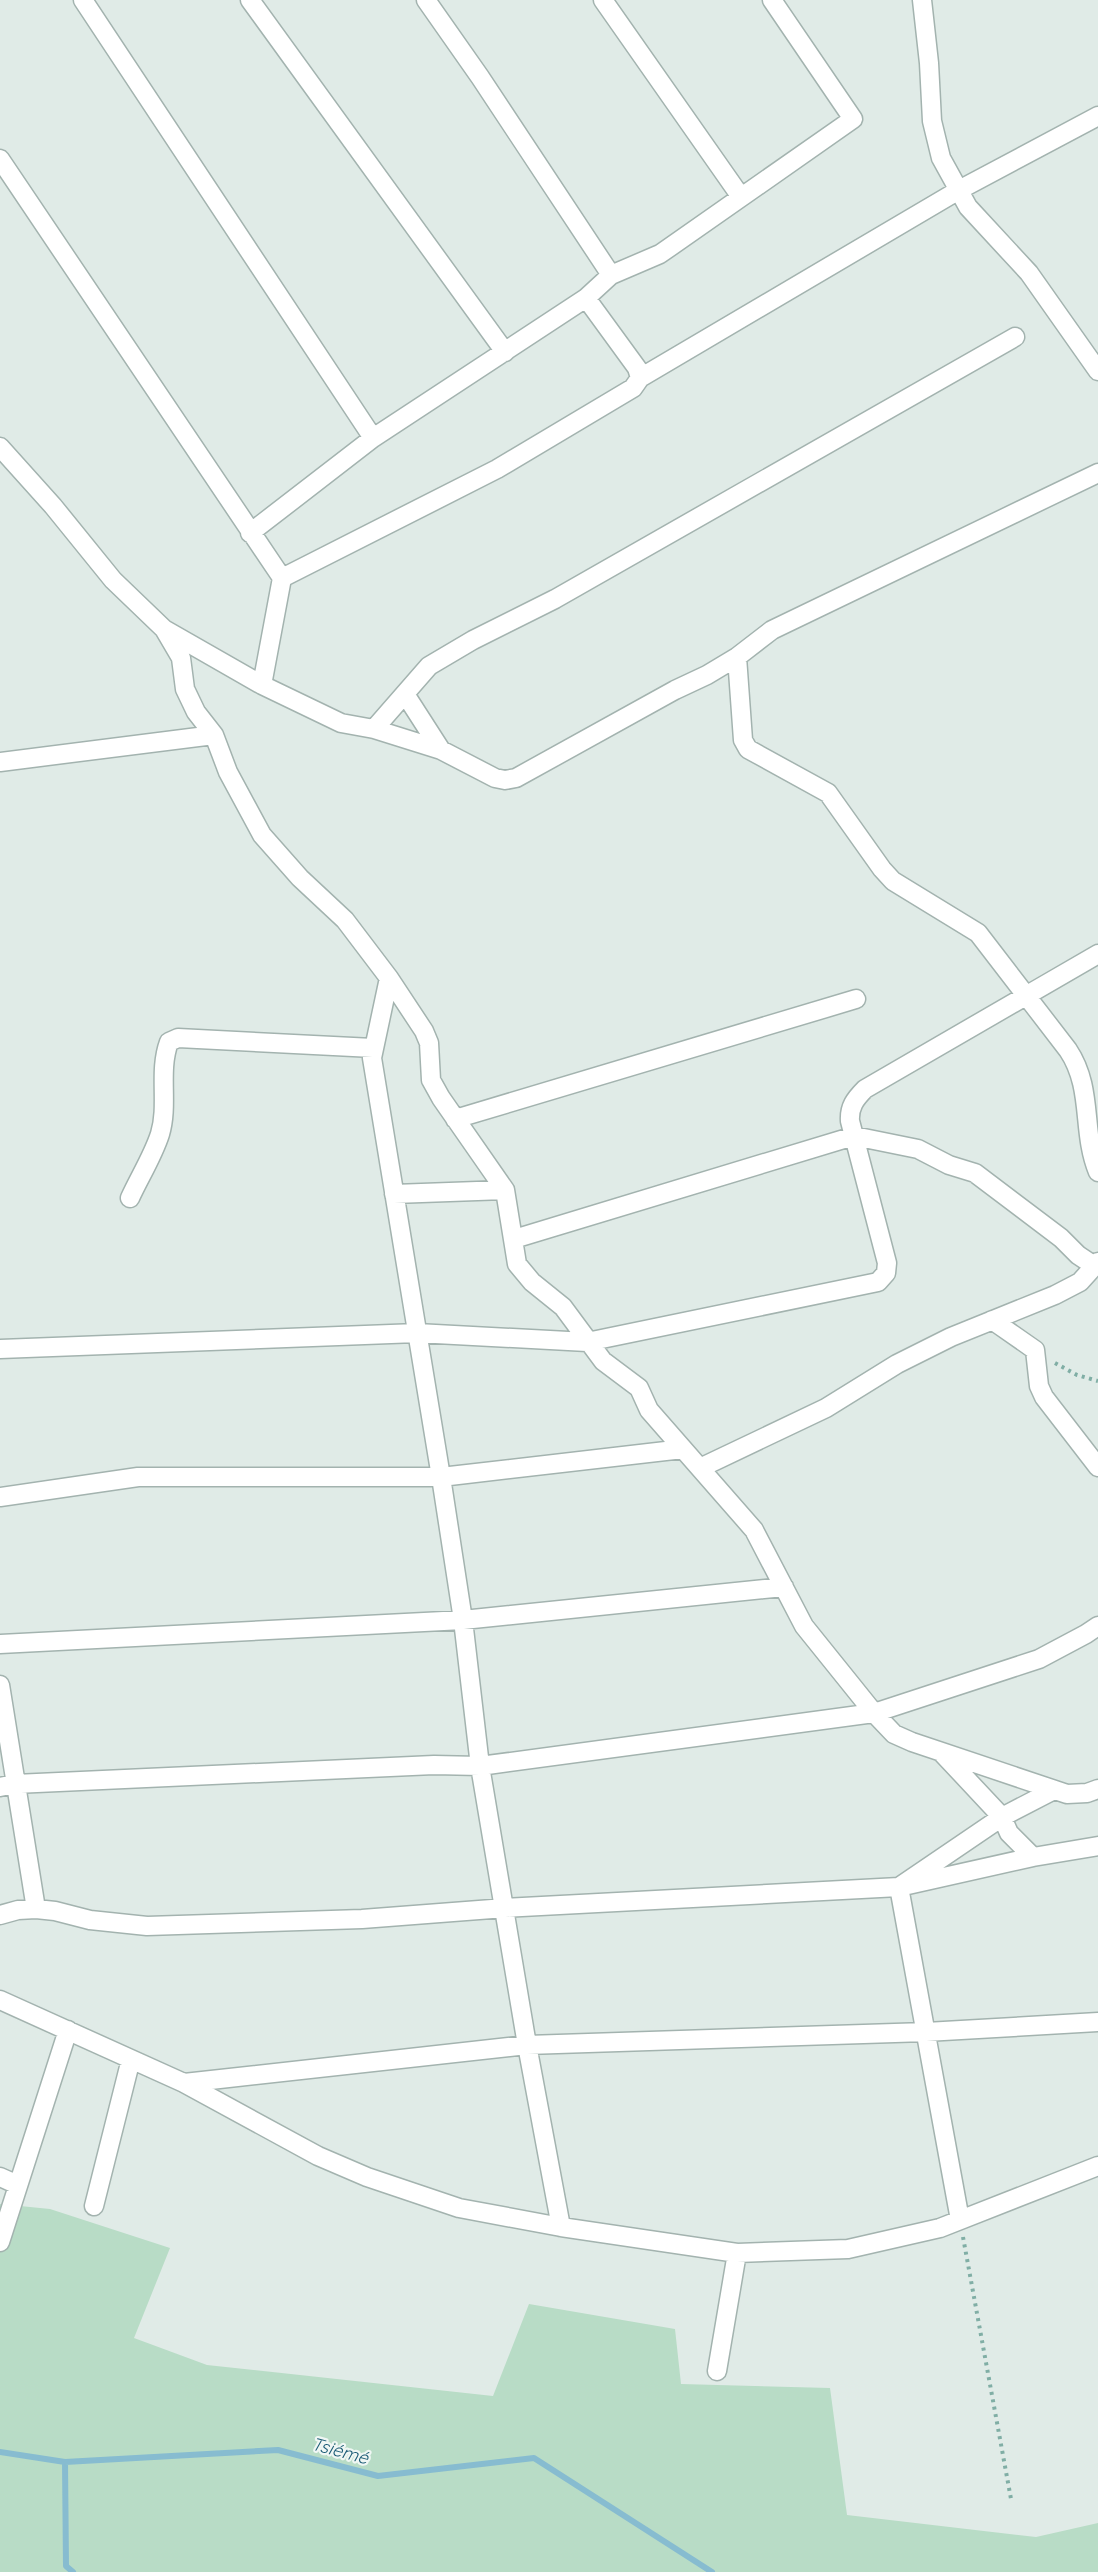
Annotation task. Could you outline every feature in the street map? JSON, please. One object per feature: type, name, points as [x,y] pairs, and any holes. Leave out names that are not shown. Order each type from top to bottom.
[{"type":"street","points":[[83,0],[373,438]]},
{"type":"street","points":[[250,0],[505,352]]},
{"type":"street","points":[[426,0],[480,77],[611,275]]},
{"type":"street","points":[[603,0],[741,197]]},
{"type":"street","points":[[250,533],[373,438],[586,298],[611,275],[660,254],[853,119],[772,0]]},
{"type":"street","points":[[922,0],[932,121],[941,158],[968,207],[1029,273],[1098,370]]},
{"type":"street","points":[[282,578],[497,469],[633,388],[640,378],[959,190],[1098,116]]},
{"type":"street","points":[[0,159],[282,578],[262,685]]},
{"type":"street","points":[[586,298],[637,368],[640,378]]},
{"type":"street","points":[[374,729],[429,666],[555,599],[1015,337]]},
{"type":"street","points":[[0,447],[53,506],[113,580],[164,629],[262,685],[341,723],[374,729],[441,750],[495,778],[505,780],[516,778],[736,657],[772,630],[1098,473]]},
{"type":"street","points":[[164,629],[181,658],[185,689],[195,712],[214,735],[228,772],[262,835],[300,878],[345,920],[389,978],[427,1037],[430,1080],[505,1190],[517,1264],[532,1282],[563,1307],[603,1361],[639,1388],[649,1410],[754,1530],[804,1626],[874,1713],[894,1734],[1054,1790],[1077,1795],[1098,1789]]},
{"type":"street","points":[[736,657],[743,740],[748,750],[828,793],[893,881],[978,933],[1027,995],[1078,1066],[1091,1086],[1091,1155],[1098,1172]]},
{"type":"street","points":[[405,694],[441,750]]},
{"type":"street","points":[[0,762],[214,735]]},
{"type":"street","points":[[0,1349],[417,1333],[588,1342],[878,1282],[886,1273],[887,1263],[854,1136],[849,1111],[852,1104],[865,1089],[1098,954]]},
{"type":"street","points":[[389,978],[372,1058],[463,1620],[480,1766],[527,2044],[561,2227]]},
{"type":"street","points":[[455,1119],[856,999]]},
{"type":"street","points":[[130,1198],[159,1135],[163,1111],[164,1056],[169,1042],[178,1038],[373,1048]]},
{"type":"street","points":[[514,1239],[854,1136],[918,1149],[949,1165],[975,1173],[1061,1238],[1078,1256],[1097,1265],[1080,1282],[1055,1295],[951,1336],[897,1364],[826,1408],[700,1468]]},
{"type":"street","points":[[394,1194],[505,1190]]},
{"type":"street","points":[[992,1320],[1035,1350],[1039,1386],[1044,1397],[1098,1467]]},
{"type":"street","points":[[0,1497],[138,1477],[441,1477],[683,1449]]},
{"type":"street","points":[[0,1644],[463,1620],[784,1587]]},
{"type":"street","points":[[8,1785],[434,1765],[480,1766],[874,1713],[1039,1659],[1098,1626]]},
{"type":"street","points":[[0,1685],[8,1785],[36,1909]]},
{"type":"street","points":[[940,1751],[1002,1816],[1010,1833],[1033,1857]]},
{"type":"street","points":[[899,1887],[1002,1816],[1054,1790]]},
{"type":"street","points":[[0,1915],[18,1910],[36,1909],[55,1911],[90,1920],[147,1926],[362,1919],[505,1908],[899,1887],[1033,1857],[1098,1846]]},
{"type":"street","points":[[899,1887],[960,2220]]},
{"type":"street","points":[[1,2003],[68,2030],[184,2083],[318,2156],[367,2177],[459,2208],[561,2227],[737,2253],[848,2249],[940,2228],[1098,2166]]},
{"type":"street","points":[[184,2083],[527,2044],[926,2032],[1098,2022]]},
{"type":"street","points":[[0,2242],[68,2030]]},
{"type":"street","points":[[94,2206],[131,2059]]},
{"type":"street","points":[[0,2176],[18,2185]]},
{"type":"street","points":[[717,2371],[737,2253]]},
{"type":"path","points":[[1035,1350],[1059,1366],[1098,1381]]},
{"type":"path","points":[[960,2220],[1011,2499]]},
{"type":"green space","points":[[0,2204],[50,2209],[170,2248],[134,2338],[207,2365],[493,2396],[529,2304],[675,2329],[681,2384],[830,2388],[847,2515],[1036,2537],[1098,2523],[1098,2572],[0,2572]]},
{"type":"waterway","name":"Tsiémé","points":[[0,2452],[65,2462],[278,2450],[378,2476],[534,2458],[712,2572]]},
{"type":"waterway","points":[[65,2462],[66,2566],[73,2572]]}]
